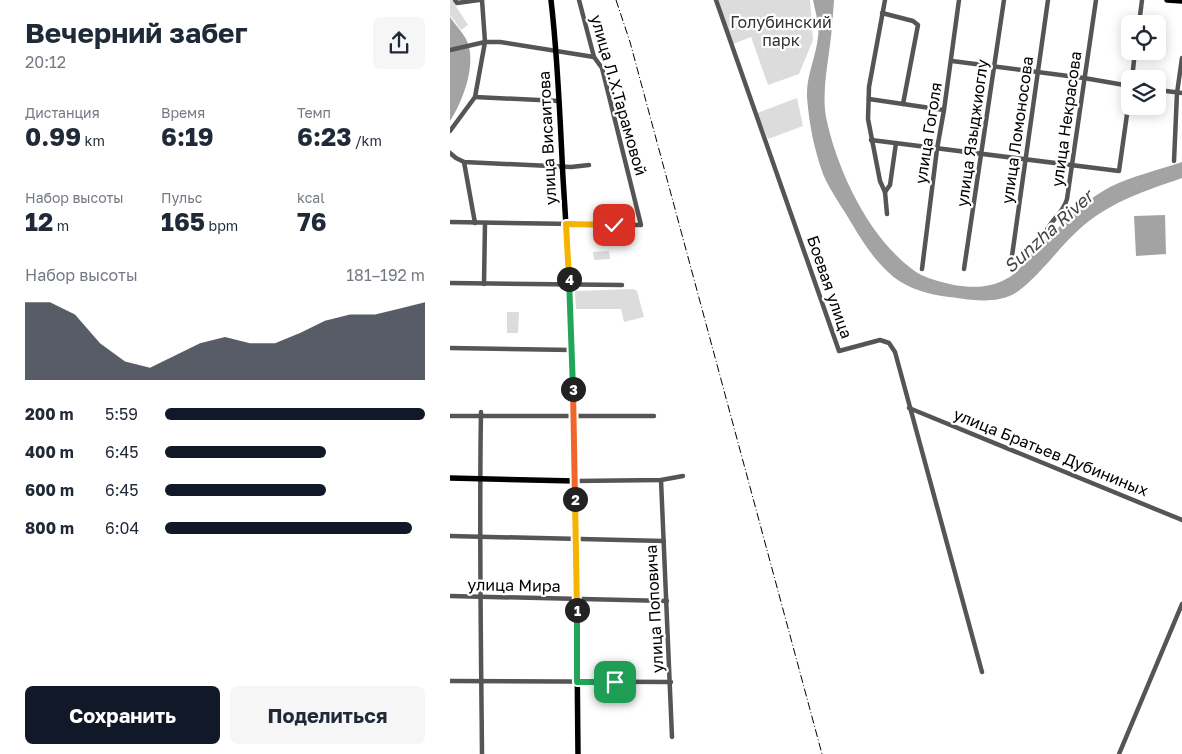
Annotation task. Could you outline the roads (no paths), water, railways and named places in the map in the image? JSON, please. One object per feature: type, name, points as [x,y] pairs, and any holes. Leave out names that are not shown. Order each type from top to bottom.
[{"type":"main road","name":"улица Висаитова","points":[[551,0],[563,166],[572,350],[578,754]]},
{"type":"main road","points":[[1167,0],[1182,1]]},
{"type":"main road","points":[[450,478],[575,481]]},
{"type":"street","points":[[450,131],[475,97],[485,42],[481,0],[456,1]]},
{"type":"street","name":"улица Л.Х.Тарамовой","points":[[566,224],[641,225],[602,68],[594,57],[580,0]]},
{"type":"street","name":"Боевая улица","points":[[716,0],[838,351],[880,340],[889,342],[895,352],[982,672]]},
{"type":"street","points":[[885,0],[869,99],[868,119],[880,181],[886,192],[887,214]]},
{"type":"street","name":"улица Гоголя","points":[[922,269],[959,0]]},
{"type":"street","name":"улица Языджиоглу","points":[[964,269],[1004,0]]},
{"type":"street","name":"улица Ломоносова","points":[[1011,263],[1048,0]]},
{"type":"street","name":"улица Некрасова","points":[[1045,234],[1049,224],[1065,208],[1096,0]]},
{"type":"street","points":[[1140,15],[1142,0]]},
{"type":"street","points":[[882,13],[912,21],[918,25],[903,104]]},
{"type":"street","points":[[450,50],[485,42],[500,42],[594,57]]},
{"type":"street","points":[[1174,161],[1182,58]]},
{"type":"street","points":[[952,61],[1121,84]]},
{"type":"street","points":[[1166,91],[1180,93]]},
{"type":"street","points":[[475,97],[559,101]]},
{"type":"street","points":[[869,99],[944,110]]},
{"type":"street","points":[[871,140],[1119,171],[1127,115]]},
{"type":"street","points":[[886,192],[890,185],[896,143]]},
{"type":"street","points":[[450,153],[464,162],[563,166],[589,165]]},
{"type":"street","points":[[464,162],[475,223]]},
{"type":"street","points":[[450,222],[566,224]]},
{"type":"street","points":[[484,284],[485,223]]},
{"type":"street","points":[[450,283],[622,285]]},
{"type":"street","points":[[450,348],[572,350]]},
{"type":"street","name":"улица Братьев Дубининых","points":[[910,408],[1182,520]]},
{"type":"street","points":[[481,414],[479,537],[482,754]]},
{"type":"street","points":[[450,416],[481,414],[654,416]]},
{"type":"street","points":[[575,481],[661,480],[683,476]]},
{"type":"street","name":"улица Поповича","points":[[661,480],[672,737]]},
{"type":"street","points":[[450,536],[664,540]]},
{"type":"street","name":"улица Мира","points":[[450,596],[667,600]]},
{"type":"street","points":[[1119,754],[1182,604]]},
{"type":"street","points":[[450,681],[670,682]]},
{"type":"railway","points":[[616,0],[630,42],[822,754]]},
{"type":"park label","name":"Голубинский парк","points":[[781,31]]},
{"type":"water label","name":"Sunzha River","points":[[1048,231]]}]
